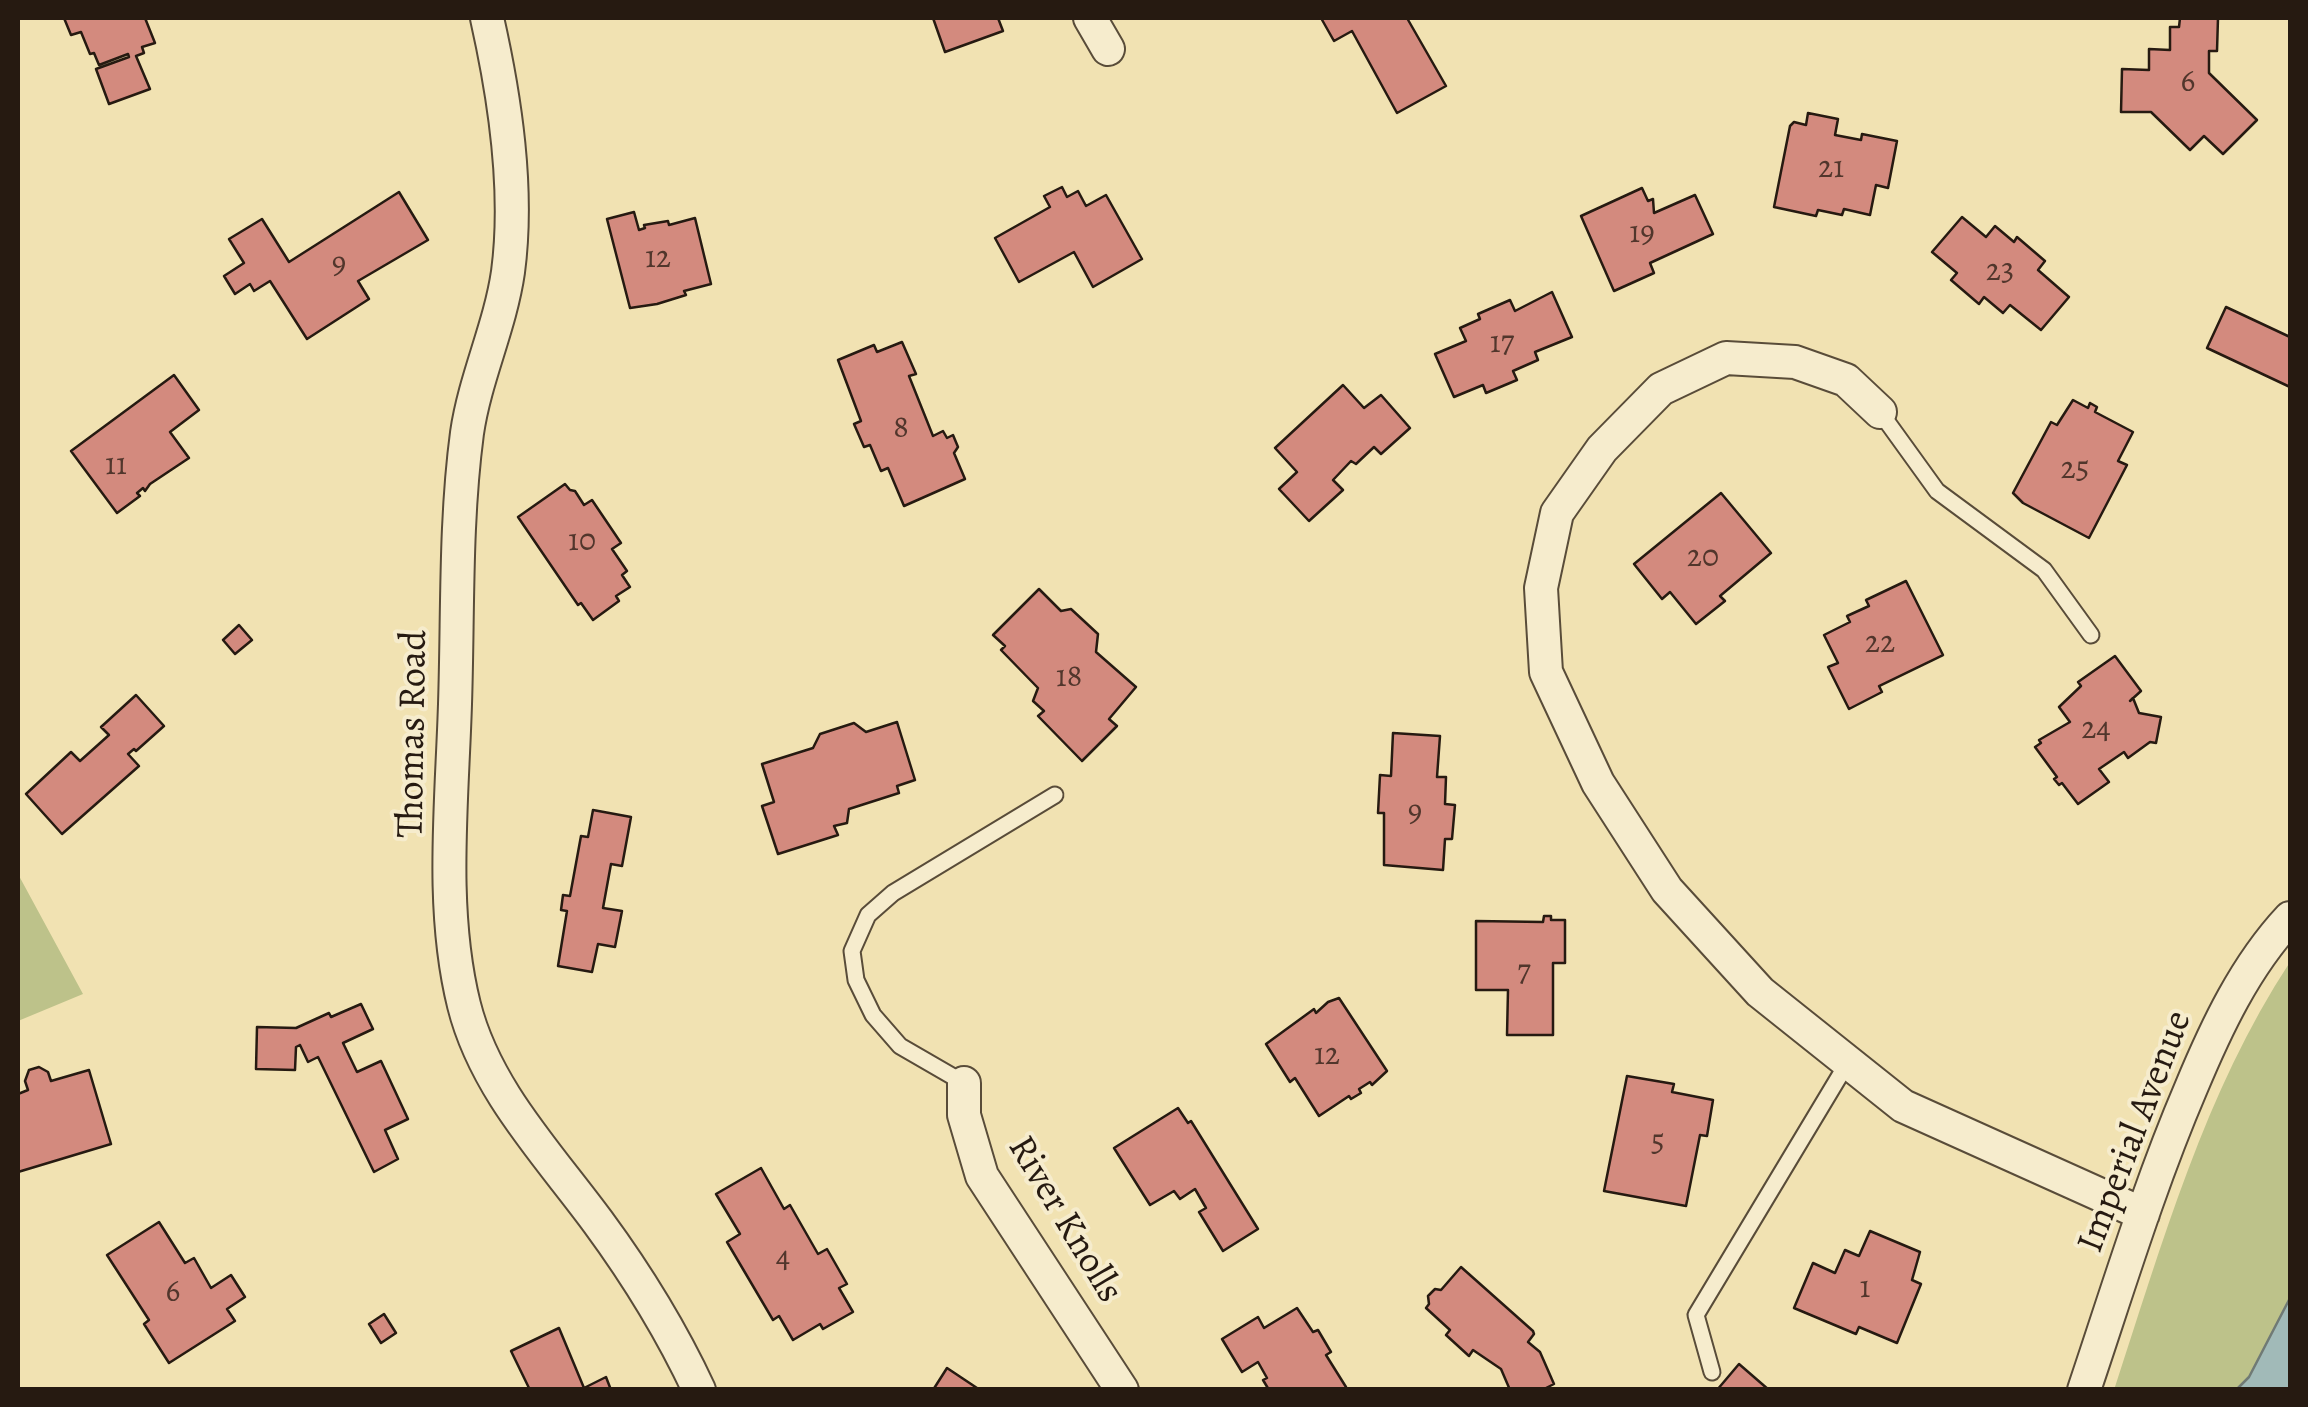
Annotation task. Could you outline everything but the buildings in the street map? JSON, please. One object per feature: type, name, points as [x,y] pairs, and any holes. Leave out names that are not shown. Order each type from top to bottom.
[{"type":"street","name":"Thomas Road","points":[[488,18],[502,94],[510,236],[503,296],[468,429],[460,512],[451,872],[458,980],[474,1036],[495,1082],[619,1250],[656,1308],[699,1390]]},
{"type":"street","points":[[1090,18],[1108,49]]},
{"type":"street","points":[[1880,412],[1846,380],[1794,362],[1726,358],[1661,388],[1602,449],[1556,513],[1541,588],[1546,672],[1608,798],[1667,890],[1760,992],[1904,1106],[2143,1214]]},
{"type":"street","name":"Imperial Avenue","points":[[2084,1390],[2180,1113],[2218,1025],[2257,961],[2290,918]]},
{"type":"street","name":"River Knolls","points":[[964,1083],[964,1114],[982,1176],[1122,1390]]},
{"type":"lane","points":[[1880,412],[1937,491],[2044,570],[2091,635]]},
{"type":"lane","points":[[964,1083],[900,1046],[873,1015],[856,980],[852,951],[868,915],[893,893],[1055,795]]},
{"type":"lane","points":[[1712,1372],[1696,1315],[1848,1062]]},
{"type":"green space","points":[[18,874],[83,994],[18,1021]]},
{"type":"green space","points":[[2290,962],[2290,1298],[2249,1377],[2237,1389],[2114,1390],[2168,1224],[2210,1116],[2260,1011]]},
{"type":"water","points":[[2290,1298],[2290,1389],[2237,1389],[2249,1377]]}]
